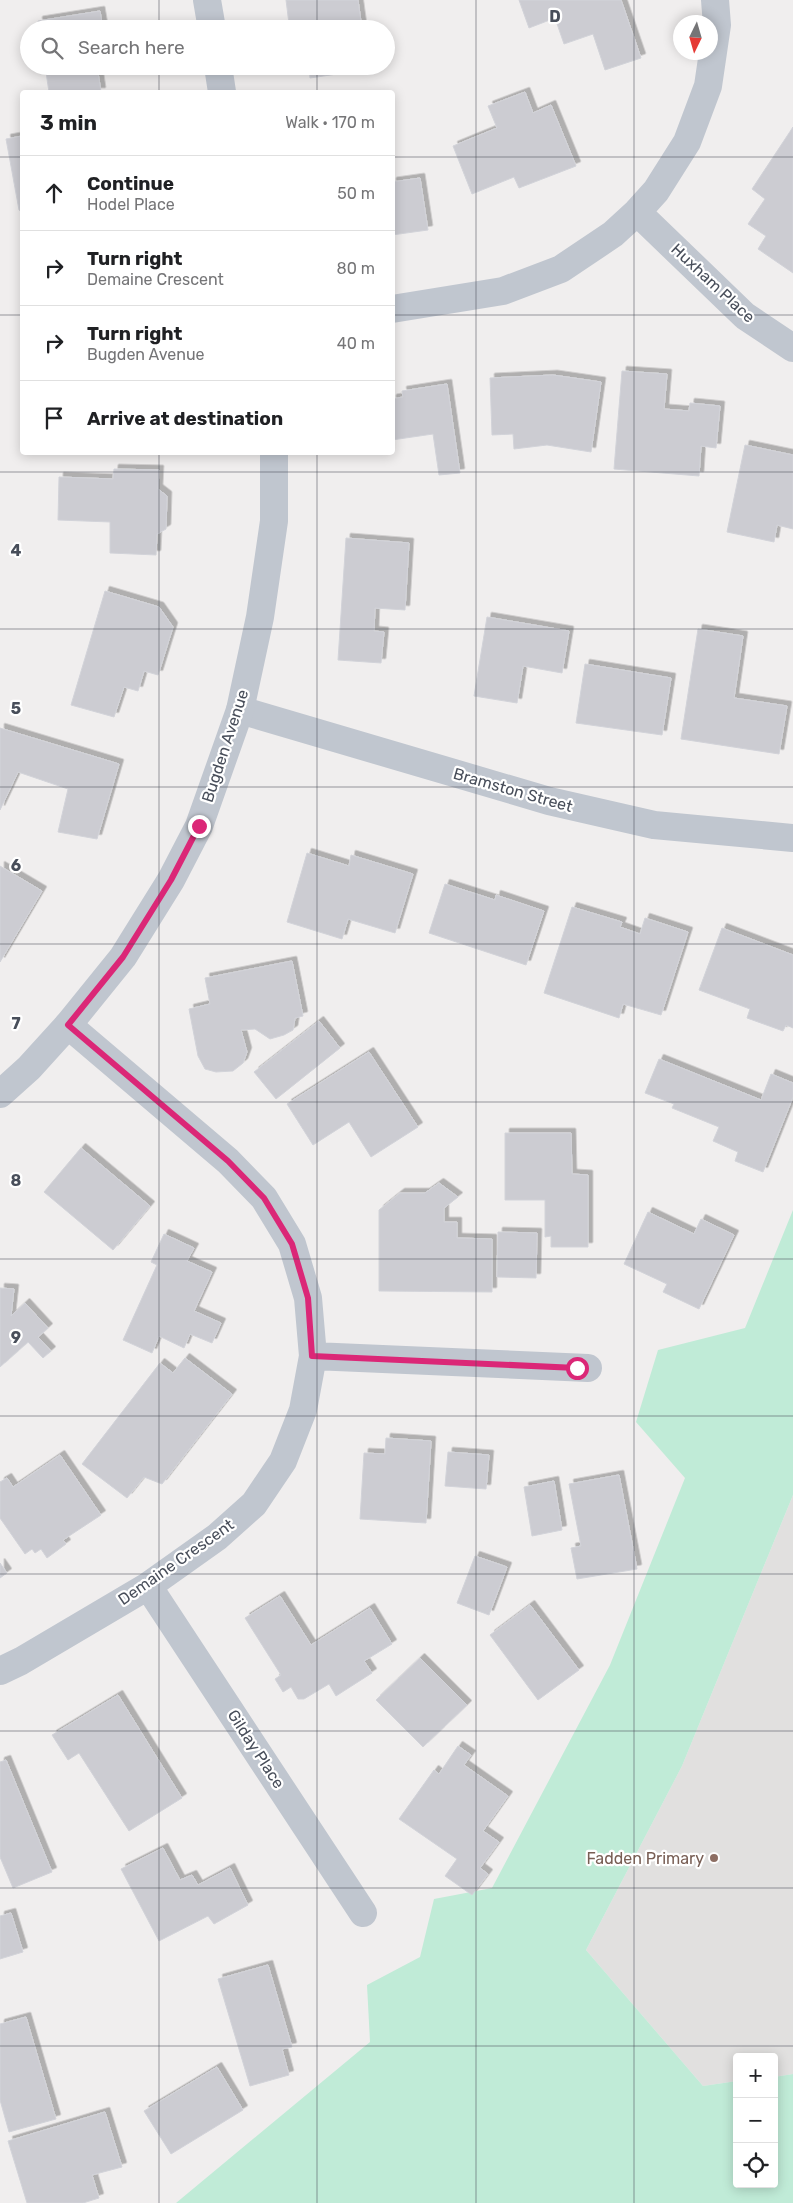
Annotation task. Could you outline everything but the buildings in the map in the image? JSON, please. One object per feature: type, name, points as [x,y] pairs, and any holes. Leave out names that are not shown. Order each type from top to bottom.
[{"type":"street","points":[[207,0],[210,20]]},
{"type":"street","points":[[395,309],[503,291],[560,269],[613,234],[637,212],[656,191],[687,142],[698,114],[708,86],[717,25],[715,0]]},
{"type":"street","points":[[219,75],[222,90]]},
{"type":"street","name":"Huxham Place","points":[[637,212],[746,316],[793,348]]},
{"type":"street","name":"Bugden Avenue","points":[[0,1094],[29,1068],[68,1025],[123,957],[171,880],[199,826],[240,710],[260,617],[272,531],[274,455]]},
{"type":"street","name":"Bramston Street","points":[[240,710],[549,801],[654,825],[793,838]]},
{"type":"street","name":"Demaine Crescent","points":[[0,1671],[148,1586],[216,1537],[254,1504],[283,1461],[303,1410],[312,1356],[308,1298],[292,1244],[264,1198],[228,1161],[68,1025]]},
{"type":"street","points":[[312,1356],[588,1368]]},
{"type":"street","name":"Gilday Place","points":[[148,1586],[363,1913]]},
{"type":"shaded area","name":"Fadden Primary","points":[[793,1495],[793,2074],[778,2076],[778,2053],[733,2053],[733,2082],[703,2086],[586,1950],[682,1766]]},
{"type":"green space","points":[[793,1210],[793,1495],[682,1766],[586,1950],[703,2086],[733,2082],[733,2188],[778,2188],[778,2076],[793,2074],[793,2203],[176,2203],[370,2042],[367,1985],[420,1957],[434,1899],[492,1888],[610,1665],[685,1478],[636,1422],[658,1350],[745,1328]]},
{"type":"place","name":"Fadden Primary","points":[[714,1858]]},
{"type":"route","points":[[199,826],[171,880],[123,957],[68,1025],[228,1161],[264,1198],[292,1244],[308,1298],[312,1356],[577,1368]]}]
